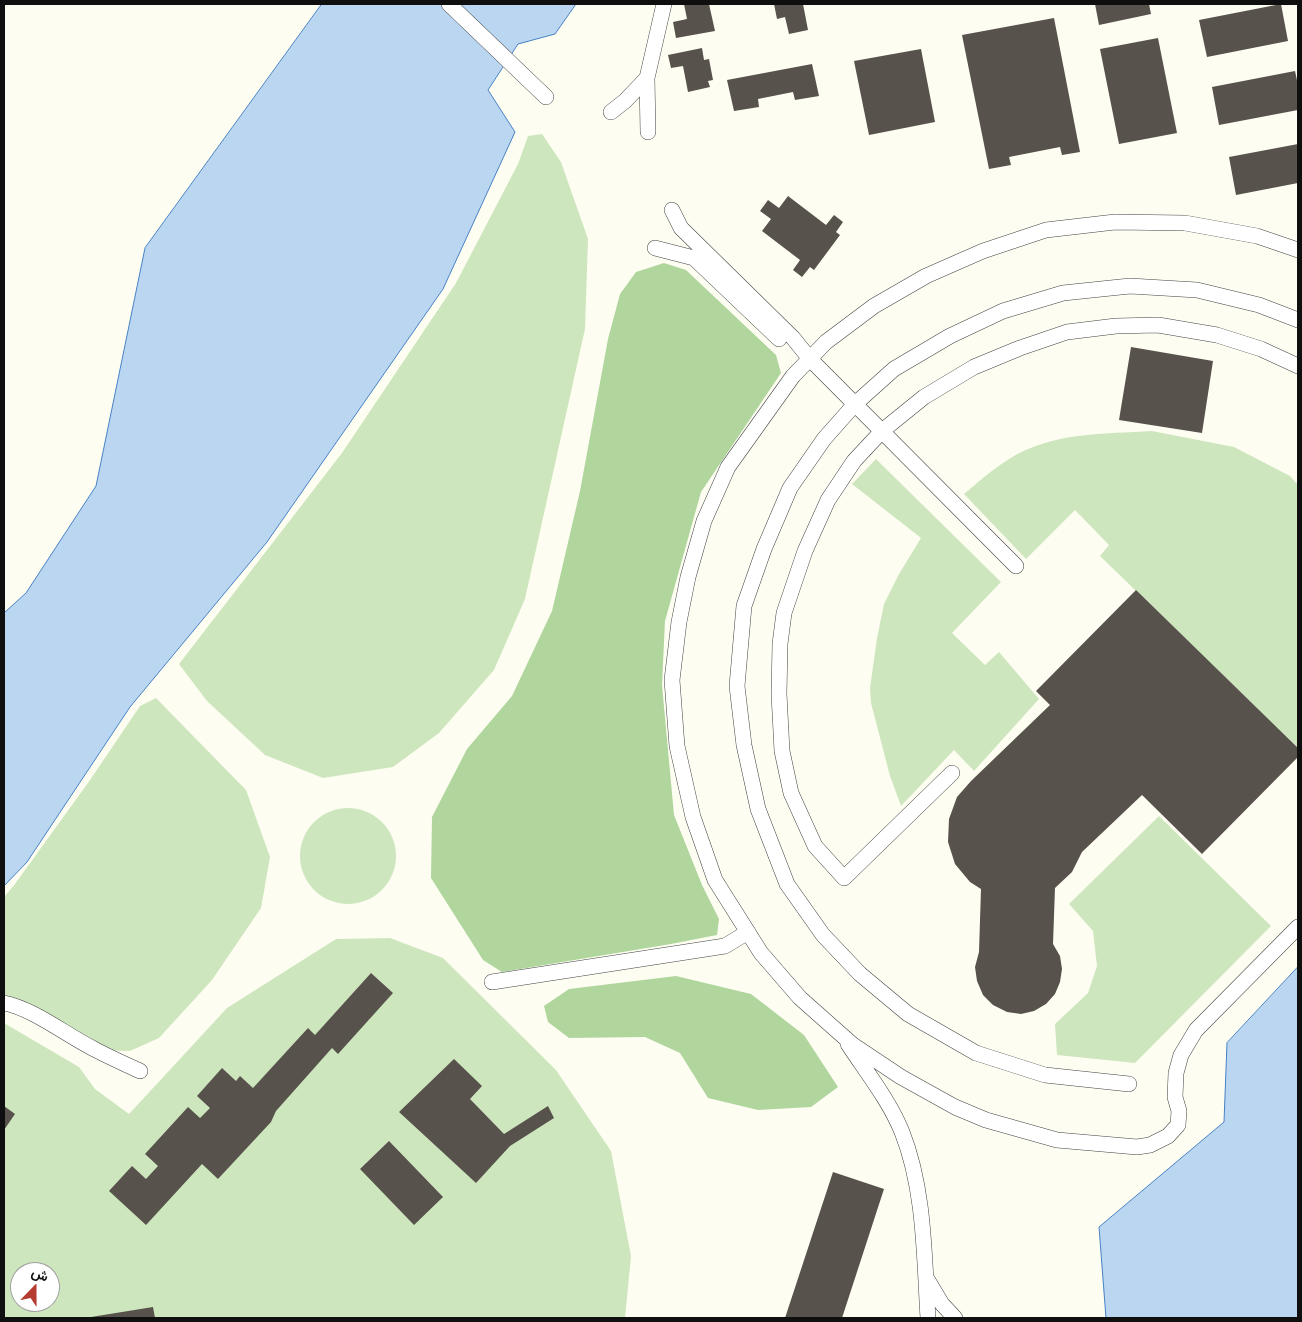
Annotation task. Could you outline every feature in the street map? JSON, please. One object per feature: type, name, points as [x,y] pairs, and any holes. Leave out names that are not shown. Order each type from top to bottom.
[{"type":"street","points":[[449,4],[546,97]]},
{"type":"street","points":[[648,132],[647,78],[664,4]]},
{"type":"street","points":[[611,112],[625,101],[647,78]]},
{"type":"street","points":[[672,210],[681,228],[1016,566]]},
{"type":"street","points":[[1298,250],[1257,236],[1185,223],[1115,222],[1046,230],[983,251],[926,276],[874,306],[826,342],[793,376],[728,467],[704,521],[688,577],[679,622],[672,680],[677,746],[693,817],[715,880],[761,953],[800,998],[853,1045],[900,1077],[955,1107],[986,1120],[1056,1140],[1137,1147],[1150,1145],[1168,1136],[1178,1125],[1179,1111],[1175,1097],[1176,1073],[1181,1055],[1196,1030],[1298,927]]},
{"type":"street","points":[[655,248],[694,258],[788,348],[810,358]]},
{"type":"street","points":[[1129,1084],[1045,1075],[976,1053],[908,1014],[860,974],[823,935],[787,884],[758,808],[744,745],[737,686],[744,606],[764,549],[790,488],[824,439],[855,404],[894,369],[950,336],[1003,311],[1063,294],[1130,286],[1197,290],[1259,305],[1298,320]]},
{"type":"street","points":[[952,773],[844,878],[815,846],[791,793],[782,751],[779,694],[780,644],[784,612],[805,551],[828,500],[854,461],[882,431],[924,397],[974,367],[1020,348],[1067,332],[1116,326],[1158,325],[1217,334],[1261,349],[1298,366]]},
{"type":"street","points":[[492,982],[725,946],[748,932]]},
{"type":"street","points":[[4,1003],[12,1004],[39,1017],[95,1050],[140,1071]]},
{"type":"street","points":[[840,1033],[886,1100],[902,1132],[913,1168],[918,1197],[928,1318]]},
{"type":"street","points":[[925,1275],[942,1304],[955,1318]]},
{"type":"green space","points":[[542,134],[561,162],[588,239],[585,329],[525,599],[494,670],[439,733],[393,767],[323,778],[265,755],[207,701],[179,664],[342,453],[456,283],[518,164],[528,136]]},
{"type":"green space","points":[[664,263],[686,270],[776,355],[781,373],[701,492],[665,621],[662,685],[674,815],[702,885],[719,919],[717,935],[502,972],[483,960],[431,878],[432,817],[467,749],[512,696],[552,611],[580,491],[608,339],[620,294],[636,272]]},
{"type":"green space","points":[[1152,431],[1234,447],[1290,476],[1298,485],[1298,748],[1100,556],[1109,545],[1075,510],[1026,559],[964,494],[991,471],[1009,459],[1025,450],[1042,444],[1078,436]]},
{"type":"green space","points":[[876,459],[1001,582],[952,633],[985,665],[999,652],[1039,699],[974,771],[954,750],[901,806],[890,776],[871,703],[870,688],[884,604],[899,574],[921,538],[852,484]]},
{"type":"green space","points":[[156,698],[246,790],[270,857],[261,908],[212,980],[159,1038],[130,1051],[95,1050],[4,994],[4,897],[90,780],[140,706]]},
{"type":"green space","points":[[348,808],[366,812],[382,822],[392,838],[396,856],[392,874],[382,890],[366,900],[348,904],[330,900],[314,890],[304,874],[300,856],[304,838],[314,822],[330,812]]},
{"type":"green space","points":[[1159,816],[1271,926],[1135,1063],[1057,1055],[1055,1024],[1088,993],[1097,966],[1093,931],[1069,904]]},
{"type":"green space","points":[[390,938],[443,958],[556,1070],[611,1151],[631,1256],[625,1318],[4,1318],[4,1023],[79,1067],[95,1089],[129,1114],[227,1008],[336,939]]},
{"type":"green space","points":[[676,976],[751,994],[804,1035],[838,1087],[811,1107],[758,1110],[708,1098],[680,1053],[645,1037],[569,1038],[548,1022],[544,1006],[569,989]]},
{"type":"water","points":[[322,4],[576,4],[555,34],[518,44],[488,90],[515,132],[443,289],[267,542],[130,707],[27,862],[4,886],[4,613],[26,593],[96,486],[145,248]]},
{"type":"water","points":[[1298,967],[1298,1318],[1106,1318],[1099,1227],[1224,1122],[1227,1043]]},
{"type":"building","points":[[684,4],[709,4],[715,31],[676,38],[673,22],[687,19]]},
{"type":"building","points":[[774,4],[803,4],[808,30],[789,34],[785,17],[777,19]]},
{"type":"building","points":[[1095,4],[1149,4],[1151,14],[1099,25]]},
{"type":"building","points":[[1281,4],[1288,41],[1207,57],[1199,20]]},
{"type":"building","points":[[1054,18],[1080,152],[1062,155],[1060,147],[1009,157],[1011,165],[989,169],[962,35]]},
{"type":"building","points":[[1158,38],[1177,133],[1119,144],[1100,49]]},
{"type":"building","points":[[702,48],[704,60],[709,59],[713,80],[708,81],[710,87],[688,92],[683,66],[671,68],[668,55]]},
{"type":"building","points":[[921,49],[935,122],[869,135],[854,61]]},
{"type":"building","points":[[812,64],[819,96],[795,100],[793,92],[758,99],[759,107],[734,111],[727,80]]},
{"type":"building","points":[[1295,71],[1298,85],[1298,110],[1219,125],[1212,87]]},
{"type":"building","points":[[1298,144],[1298,183],[1236,195],[1229,157]]},
{"type":"building","points":[[788,196],[826,225],[834,215],[843,222],[836,232],[840,235],[814,270],[810,267],[802,277],[793,270],[800,260],[762,231],[771,219],[760,211],[768,200],[779,208]]},
{"type":"building","points":[[1131,347],[1213,361],[1202,433],[1119,420]]},
{"type":"building","points":[[1136,590],[1298,748],[1298,757],[1202,854],[1142,795],[1082,852],[1072,872],[1055,888],[1053,944],[1060,956],[1062,969],[1060,982],[1055,994],[1046,1004],[1034,1011],[1021,1014],[1007,1012],[993,1005],[983,995],[977,981],[975,967],[979,952],[981,889],[970,882],[955,864],[948,842],[949,819],[957,797],[971,781],[1050,705],[1036,691]]},
{"type":"building","points":[[371,973],[393,993],[338,1054],[332,1048],[276,1111],[271,1122],[218,1179],[202,1164],[146,1225],[109,1191],[132,1166],[146,1179],[158,1166],[145,1154],[188,1107],[200,1118],[210,1108],[197,1096],[222,1068],[236,1081],[240,1076],[253,1088],[308,1028],[315,1035]]},
{"type":"building","points":[[454,1059],[482,1086],[470,1099],[504,1134],[548,1106],[554,1118],[510,1146],[476,1183],[399,1112]]},
{"type":"building","points":[[4,1106],[15,1114],[4,1130]]},
{"type":"building","points":[[389,1141],[443,1197],[414,1225],[360,1169]]},
{"type":"building","points":[[833,1172],[884,1189],[842,1318],[785,1318]]},
{"type":"building","points":[[153,1307],[155,1318],[91,1318],[91,1317]]}]
